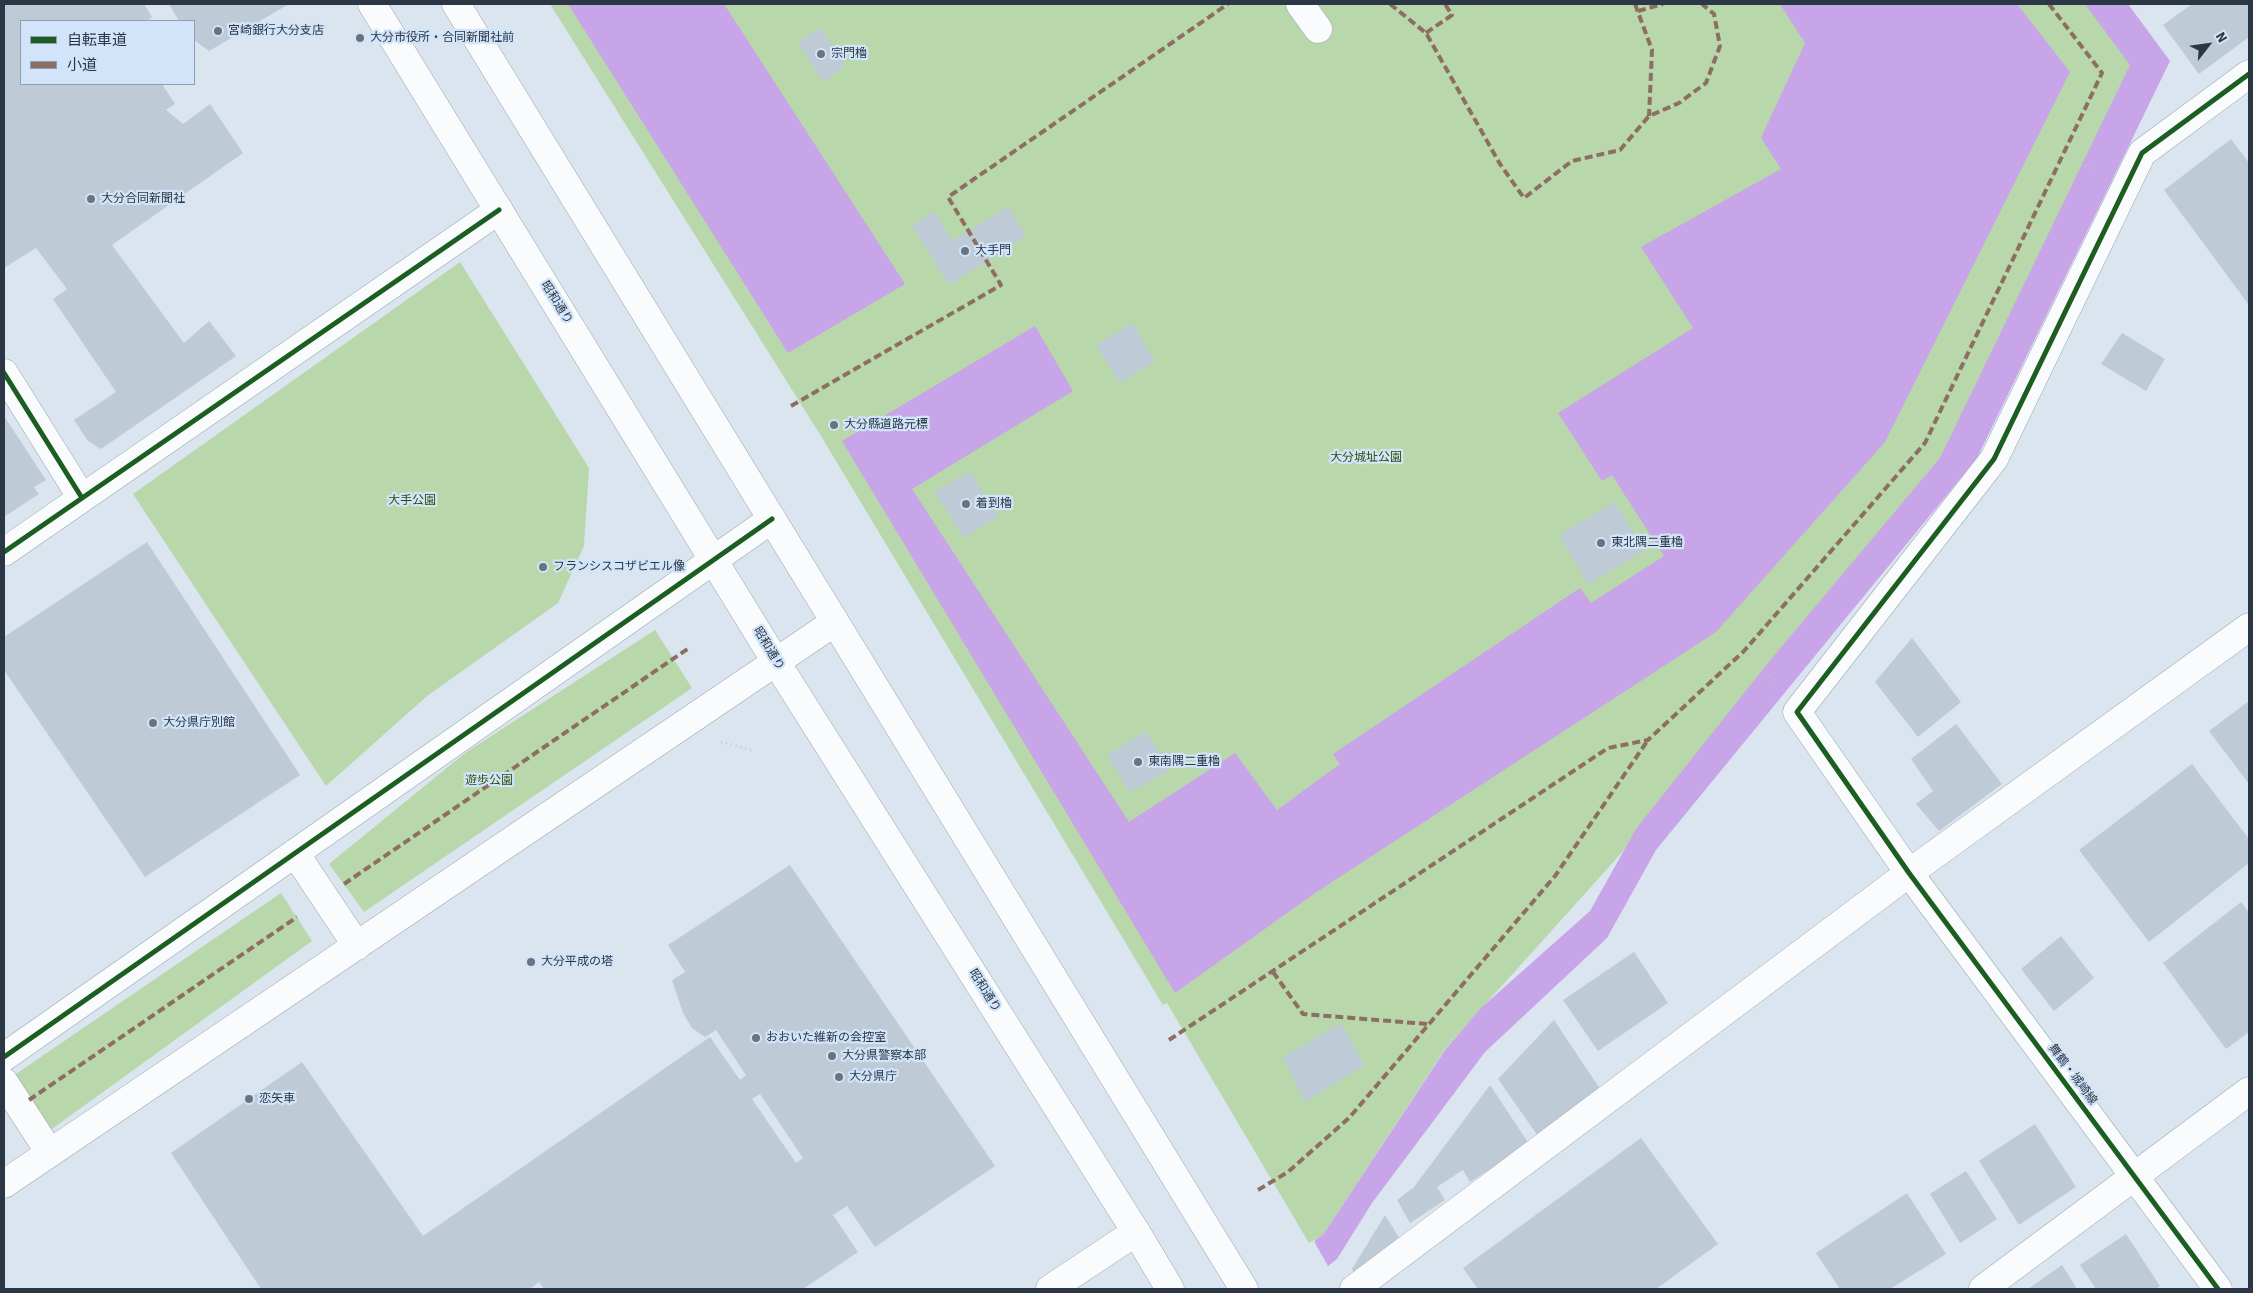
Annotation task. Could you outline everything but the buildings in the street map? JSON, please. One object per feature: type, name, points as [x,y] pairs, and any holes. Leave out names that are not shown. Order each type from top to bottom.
[{"type":"main road","name":"昭和通り","points":[[372,4],[776,662],[1136,1232],[1170,1289]]},
{"type":"main road","points":[[456,4],[1244,1289]]},
{"type":"main road","points":[[1300,4],[1318,29]]},
{"type":"main road","name":"舞鶴・城崎線","points":[[2218,1289],[1909,874],[1797,712],[1994,459],[2142,153],[2249,74]]},
{"type":"main road","points":[[4,552],[499,210]]},
{"type":"main road","points":[[4,373],[82,498]]},
{"type":"main road","points":[[4,1056],[772,519]]},
{"type":"main road","points":[[4,1184],[835,622]]},
{"type":"main road","points":[[1354,1289],[1909,874],[2249,627]]},
{"type":"main road","points":[[295,853],[357,946]]},
{"type":"main road","points":[[4,1082],[50,1153]]},
{"type":"main road","points":[[1983,1289],[2249,1091]]},
{"type":"main road","points":[[1050,1289],[1136,1232]]},
{"type":"path","points":[[1482,4],[1490,15]]},
{"type":"path","points":[[2063,154],[2081,163]]},
{"type":"path","points":[[1744,650],[1782,688]]},
{"type":"green space","name":"大分城址公園","points":[[550,4],[2117,4],[2158,63],[1968,468],[1445,1049],[1323,1235],[1309,1243],[1167,1003],[1163,1005],[821,436]]},
{"type":"green space","name":"大手公園","points":[[460,262],[589,468],[584,546],[558,603],[427,696],[326,786],[133,494]]},
{"type":"green space","name":"遊歩公園","points":[[655,630],[692,688],[364,912],[329,864],[465,753]]},
{"type":"green space","points":[[281,893],[312,941],[49,1131],[13,1076]]},
{"type":"shaded area","points":[[568,4],[724,4],[905,284],[788,353]]},
{"type":"shaded area","points":[[1780,4],[2017,4],[2070,72],[1885,442],[1716,632],[1318,891],[1175,993],[842,441],[1035,326],[1073,391],[912,489],[1129,822],[1235,753],[1277,810],[1340,764],[1333,754],[1580,588],[1591,603],[1664,556],[1612,475],[1602,481],[1558,413],[1693,328],[1641,247],[1781,169],[1761,138],[1805,43]]},
{"type":"shaded area","points":[[2085,4],[2128,4],[2170,61],[1977,458],[1656,850],[1607,938],[1485,1052],[1372,1203],[1337,1259],[1328,1266],[1315,1240],[1323,1235],[1445,1050],[1481,1008],[1590,911],[1636,829],[1768,663],[1940,458],[2130,65]]},
{"type":"marked path","points":[[791,406],[1001,285],[948,197],[1228,4]]},
{"type":"marked path","points":[[1390,4],[1426,33],[1500,164],[1524,198],[1572,161],[1620,150],[1649,116],[1679,103],[1706,83],[1720,46],[1714,14],[1702,4]]},
{"type":"marked path","points":[[1426,33],[1452,15],[1445,4]]},
{"type":"marked path","points":[[1635,4],[1652,50],[1649,116]]},
{"type":"marked path","points":[[1638,11],[1663,4]]},
{"type":"marked path","points":[[1169,1040],[1608,748],[1648,740],[1744,651],[1925,443],[2102,73],[2049,4]]},
{"type":"marked path","points":[[344,884],[689,648]]},
{"type":"marked path","points":[[1258,1190],[1288,1172],[1349,1118],[1555,876],[1648,740]]},
{"type":"marked path","points":[[29,1100],[297,917]]},
{"type":"marked path","points":[[1273,972],[1303,1014],[1427,1024]]},
{"type":"cycle path","points":[[2218,1289],[1909,873],[1797,712],[1994,459],[2142,153],[2249,74]]},
{"type":"cycle path","points":[[4,552],[499,210]]},
{"type":"cycle path","points":[[4,373],[82,498]]},
{"type":"cycle path","points":[[4,1057],[772,519]]},
{"type":"place","name":"宮崎銀行大分支店","points":[[218,31]]},
{"type":"place","name":"大分市役所・合同新聞社前","points":[[360,38]]},
{"type":"place","name":"宗門櫓","points":[[821,54]]},
{"type":"place","name":"大分合同新聞社","points":[[91,199]]},
{"type":"place","name":"大手門","points":[[965,251]]},
{"type":"place","name":"大分縣道路元標","points":[[834,425]]},
{"type":"place","name":"着到櫓","points":[[966,504]]},
{"type":"place","name":"東北隅二重櫓","points":[[1601,543]]},
{"type":"place","name":"フランシスコザビエル像","points":[[543,567]]},
{"type":"place","name":"大分県庁別館","points":[[153,723]]},
{"type":"place","name":"東南隅二重櫓","points":[[1138,762]]},
{"type":"place","name":"大分平成の塔","points":[[531,962]]},
{"type":"place","name":"おおいた維新の会控室","points":[[756,1038]]},
{"type":"place","name":"大分県警察本部","points":[[832,1056]]},
{"type":"place","name":"大分県庁","points":[[839,1077]]},
{"type":"place","name":"恋矢車","points":[[249,1099]]}]
